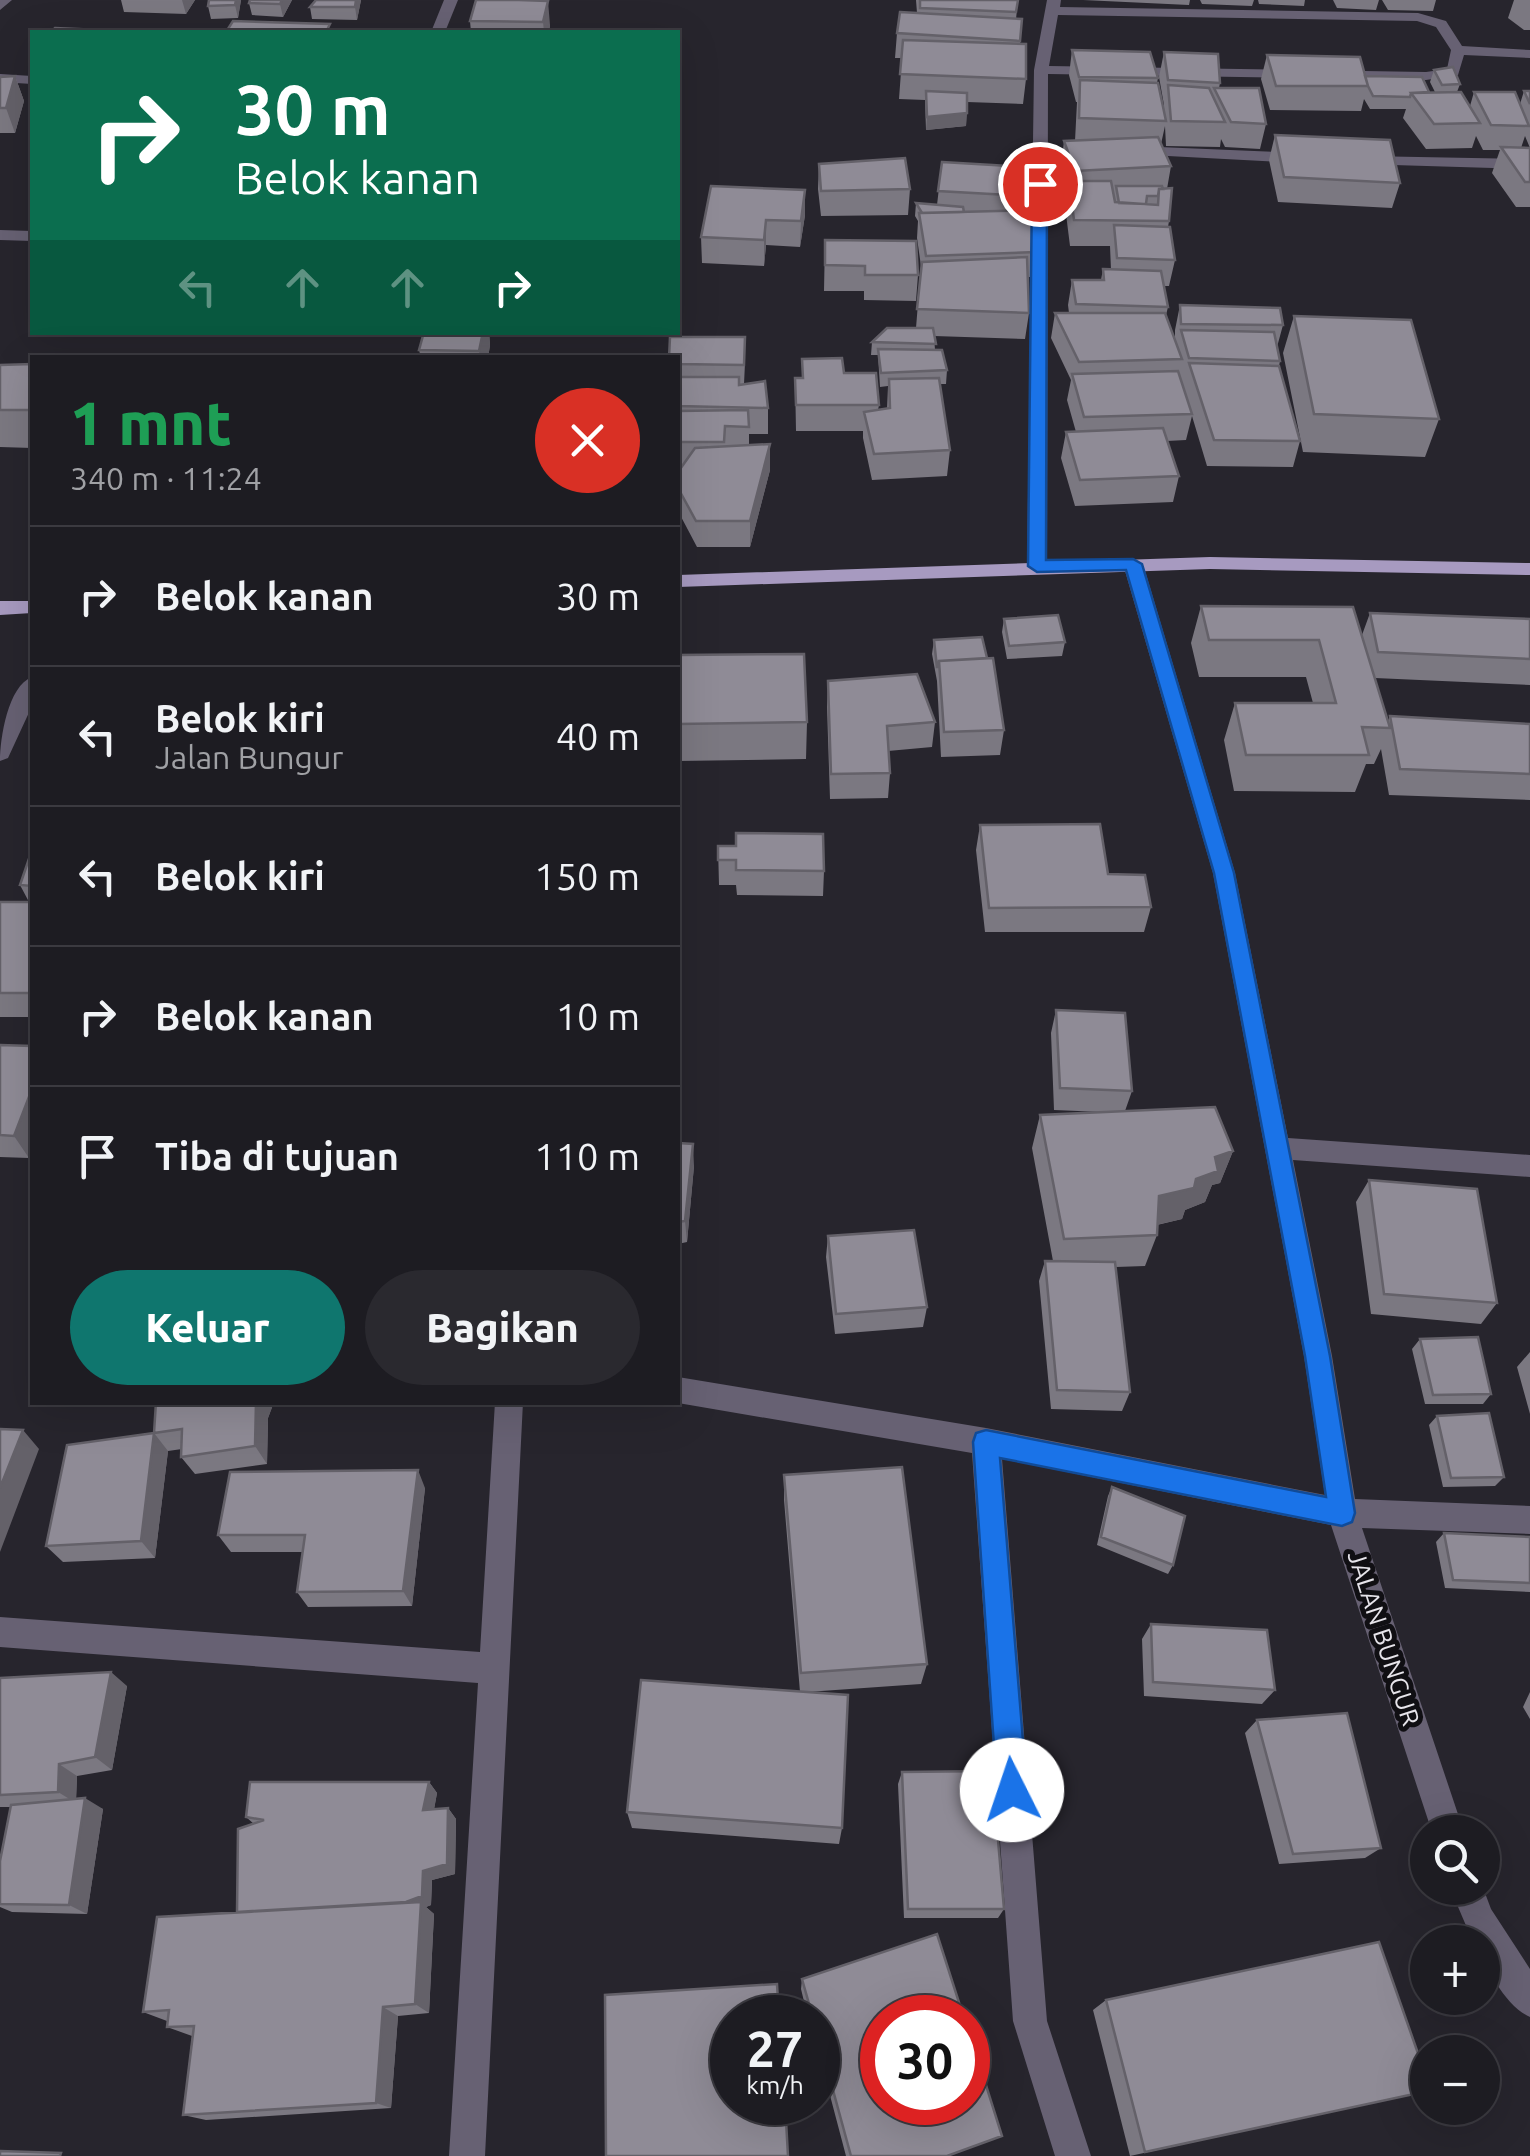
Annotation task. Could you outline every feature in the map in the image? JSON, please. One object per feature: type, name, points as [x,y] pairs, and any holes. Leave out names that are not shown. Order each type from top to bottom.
[{"type":"main road","points":[[680,581],[1133,564],[1379,561],[1530,569]]},
{"type":"main road","points":[[0,608],[30,607]]},
{"type":"street","points":[[0,6],[5,0]]},
{"type":"street","points":[[439,30],[450,0]]},
{"type":"street","points":[[1037,566],[1041,70],[1054,5],[1418,18],[1441,24],[1458,50],[1453,72],[1426,76],[1041,70]]},
{"type":"street","points":[[1458,50],[1530,54]]},
{"type":"street","points":[[0,78],[30,80]]},
{"type":"street","points":[[1040,146],[1060,147]]},
{"type":"street","points":[[1119,150],[1318,159]]},
{"type":"street","points":[[1338,160],[1530,164]]},
{"type":"street","points":[[0,235],[30,236]]},
{"type":"street","name":"JALAN BUNGUR","points":[[1133,564],[1224,873],[1318,1356],[1342,1513],[1442,1815]]},
{"type":"street","points":[[0,753],[30,688]]},
{"type":"street","points":[[1276,1148],[1530,1166]]},
{"type":"street","points":[[680,1390],[986,1442],[1342,1513],[1530,1520]]},
{"type":"street","points":[[467,2156],[509,1405]]},
{"type":"street","points":[[986,1442],[1030,2021],[1072,2156]]},
{"type":"street","points":[[0,1632],[493,1669]]},
{"type":"street","points":[[1473,1905],[1477,1918],[1530,2000]]},
{"type":"building","points":[[209,0],[236,0],[235,5],[208,6]]},
{"type":"building","points":[[282,0],[280,4],[249,3]]},
{"type":"building","points":[[316,0],[356,0],[355,7],[310,7]]},
{"type":"building","points":[[476,0],[548,1],[543,22],[470,21]]},
{"type":"building","points":[[920,0],[1018,0],[1016,12],[920,8]]},
{"type":"building","points":[[900,12],[1022,19],[1020,41],[897,33]]},
{"type":"building","points":[[233,21],[330,24],[327,30],[227,30]]},
{"type":"building","points":[[903,40],[1026,44],[1026,79],[900,74]]},
{"type":"building","points":[[1072,50],[1150,52],[1158,78],[1079,77]]},
{"type":"building","points":[[1164,52],[1218,54],[1220,83],[1168,80]]},
{"type":"building","points":[[1267,55],[1360,57],[1368,86],[1276,86]]},
{"type":"building","points":[[1453,67],[1460,84],[1442,85],[1434,70]]},
{"type":"building","points":[[15,76],[6,108],[0,108],[0,77]]},
{"type":"building","points":[[1365,76],[1422,77],[1429,92],[1411,93],[1410,97],[1373,96]]},
{"type":"building","points":[[1080,80],[1158,83],[1166,121],[1079,118]]},
{"type":"building","points":[[1168,85],[1209,88],[1225,122],[1171,121]]},
{"type":"building","points":[[1214,88],[1259,88],[1266,124],[1231,122]]},
{"type":"building","points":[[926,91],[967,93],[967,113],[927,117]]},
{"type":"building","points":[[1461,92],[1480,123],[1434,124],[1411,93]]},
{"type":"building","points":[[1474,92],[1515,92],[1529,126],[1491,125]]},
{"type":"building","points":[[1275,135],[1390,140],[1400,183],[1284,177]]},
{"type":"building","points":[[1158,137],[1171,166],[1075,171],[1064,141]]},
{"type":"building","points":[[1501,147],[1530,148],[1530,182],[1525,182]]},
{"type":"building","points":[[905,158],[910,189],[821,191],[819,164]]},
{"type":"building","points":[[942,162],[1026,167],[1025,196],[938,191]]},
{"type":"building","points":[[1069,181],[1111,181],[1115,202],[1158,205],[1159,189],[1172,188],[1169,221],[1074,220]]},
{"type":"building","points":[[711,186],[805,190],[801,221],[766,220],[764,240],[701,237]]},
{"type":"building","points":[[1116,186],[1163,189],[1159,189],[1158,196],[1147,196],[1146,204],[1119,203]]},
{"type":"building","points":[[916,203],[963,207],[964,212],[922,213]]},
{"type":"building","points":[[1034,210],[1036,252],[926,256],[919,213]]},
{"type":"building","points":[[1114,225],[1170,227],[1175,260],[1117,258]]},
{"type":"building","points":[[825,240],[916,241],[918,275],[865,275],[865,266],[825,265]]},
{"type":"building","points":[[1027,257],[1029,313],[917,309],[922,262]]},
{"type":"building","points":[[1103,269],[1161,271],[1168,307],[1076,304],[1072,280],[1104,280]]},
{"type":"building","points":[[1180,305],[1280,308],[1283,325],[1181,324]]},
{"type":"building","points":[[1055,313],[1165,313],[1182,359],[1079,362]]},
{"type":"building","points":[[1294,316],[1411,320],[1439,419],[1314,414]]},
{"type":"building","points":[[887,328],[933,328],[936,344],[872,342]]},
{"type":"building","points":[[1181,330],[1274,332],[1280,361],[1189,358]]},
{"type":"building","points":[[423,335],[482,335],[479,351],[419,350]]},
{"type":"building","points":[[670,337],[745,337],[744,365],[680,364],[680,355],[669,355]]},
{"type":"building","points":[[878,349],[942,350],[947,370],[881,373]]},
{"type":"building","points":[[842,358],[844,373],[876,373],[879,405],[796,405],[795,378],[803,378],[802,359]]},
{"type":"building","points":[[1189,363],[1279,366],[1300,441],[1214,440]]},
{"type":"building","points":[[30,364],[30,410],[0,410],[0,365]]},
{"type":"building","points":[[1178,371],[1192,414],[1084,417],[1072,374]]},
{"type":"building","points":[[680,377],[739,377],[739,385],[765,381],[768,408],[680,406]]},
{"type":"building","points":[[939,378],[950,450],[874,454],[864,412],[890,408],[889,379]]},
{"type":"building","points":[[748,410],[749,427],[725,426],[724,442],[680,442],[680,411]]},
{"type":"building","points":[[1163,428],[1179,476],[1080,480],[1066,432]]},
{"type":"building","points":[[770,444],[750,521],[696,521],[680,492],[680,469],[695,448]]},
{"type":"building","points":[[1201,606],[1353,607],[1390,728],[1362,727],[1369,755],[1246,755],[1235,703],[1336,703],[1319,640],[1209,640]]},
{"type":"building","points":[[1370,613],[1530,619],[1530,659],[1378,652]]},
{"type":"building","points":[[1058,615],[1065,642],[1009,646],[1004,619]]},
{"type":"building","points":[[982,637],[987,658],[939,661],[937,668],[934,640]]},
{"type":"building","points":[[804,654],[807,722],[680,724],[680,655]]},
{"type":"building","points":[[993,658],[1004,730],[944,732],[939,661]]},
{"type":"building","points":[[917,674],[935,722],[887,726],[890,773],[831,774],[828,681]]},
{"type":"building","points":[[1390,716],[1530,724],[1530,774],[1400,769]]},
{"type":"building","points":[[1100,824],[1108,874],[1145,875],[1151,907],[989,908],[980,825]]},
{"type":"building","points":[[736,833],[823,834],[824,871],[736,870],[736,860],[718,860],[718,846],[736,846]]},
{"type":"building","points":[[30,856],[30,886],[20,885]]},
{"type":"building","points":[[0,902],[30,902],[30,993],[0,993]]},
{"type":"building","points":[[1056,1010],[1125,1013],[1132,1091],[1060,1088]]},
{"type":"building","points":[[0,1045],[30,1046],[30,1094],[14,1136],[0,1135]]},
{"type":"building","points":[[1215,1107],[1233,1151],[1215,1157],[1218,1171],[1196,1179],[1194,1188],[1159,1196],[1157,1235],[1064,1239],[1040,1115]]},
{"type":"building","points":[[680,1143],[693,1144],[685,1221],[680,1222]]},
{"type":"building","points":[[1369,1180],[1477,1189],[1497,1303],[1384,1294]]},
{"type":"building","points":[[914,1230],[927,1307],[836,1314],[828,1236]]},
{"type":"building","points":[[1045,1261],[1115,1262],[1130,1392],[1057,1390]]},
{"type":"building","points":[[1478,1337],[1491,1394],[1433,1395],[1420,1339]]},
{"type":"building","points":[[156,1405],[256,1405],[255,1446],[181,1457],[182,1429],[154,1433]]},
{"type":"building","points":[[1489,1413],[1504,1477],[1451,1478],[1437,1416]]},
{"type":"building","points":[[0,1429],[23,1430],[0,1488]]},
{"type":"building","points":[[154,1433],[141,1541],[46,1546],[67,1445]]},
{"type":"building","points":[[902,1467],[927,1664],[801,1673],[784,1475]]},
{"type":"building","points":[[418,1470],[403,1591],[297,1592],[305,1535],[218,1535],[230,1472]]},
{"type":"building","points":[[1112,1487],[1185,1516],[1173,1565],[1101,1537]]},
{"type":"building","points":[[1444,1533],[1530,1537],[1530,1583],[1453,1580]]},
{"type":"building","points":[[1151,1624],[1267,1630],[1275,1690],[1153,1682]]},
{"type":"building","points":[[111,1672],[95,1757],[59,1764],[58,1792],[0,1795],[0,1678]]},
{"type":"building","points":[[641,1680],[848,1695],[842,1828],[627,1812]]},
{"type":"building","points":[[1347,1713],[1381,1848],[1293,1854],[1257,1720]]},
{"type":"building","points":[[992,1771],[1004,1909],[908,1909],[902,1772]]},
{"type":"building","points":[[250,1782],[429,1782],[423,1810],[448,1808],[447,1864],[423,1871],[422,1896],[406,1902],[237,1912],[238,1829],[264,1820],[246,1817]]},
{"type":"building","points":[[85,1798],[69,1905],[0,1904],[0,1861],[11,1805]]},
{"type":"building","points":[[421,1902],[415,2004],[383,2007],[376,2103],[183,2115],[194,2026],[167,2027],[169,2010],[143,2012],[157,1917]]},
{"type":"building","points":[[937,1934],[957,1995],[860,1995],[860,2125],[990,2125],[990,2098],[1002,2136],[947,2156],[851,2156],[840,2116],[840,1995],[807,1995],[802,1979]]},
{"type":"building","points":[[1379,1942],[1412,2035],[1410,2095],[1145,2152],[1106,2000]]},
{"type":"building","points":[[777,1984],[778,1995],[710,1995],[710,2125],[786,2125],[788,2156],[606,2156],[605,1995]]},
{"type":"building","points":[[0,2151],[61,2153],[0,2156]]},
{"type":"route","points":[[1012,1790],[986,1442],[1342,1513],[1318,1356],[1224,873],[1133,564],[1037,566],[1040,184]]}]
